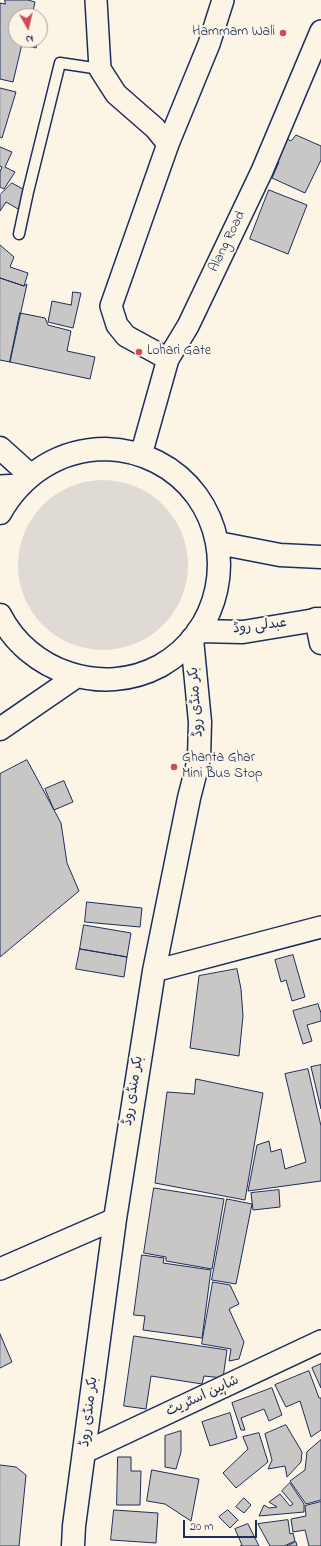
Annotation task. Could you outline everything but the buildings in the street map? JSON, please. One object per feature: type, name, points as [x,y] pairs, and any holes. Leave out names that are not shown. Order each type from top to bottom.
[{"type":"main road","points":[[0,448],[16,482]]},
{"type":"main road","points":[[0,513],[16,482],[49,462],[71,453],[95,449],[118,450],[141,455],[160,463],[177,475],[192,489],[204,505],[218,543],[220,566],[217,589],[210,611],[195,635],[177,654],[160,666],[140,674],[119,679],[98,680],[77,676],[56,669],[37,658],[20,644],[6,627],[0,615]]},
{"type":"main road","points":[[218,543],[280,555],[321,557]]},
{"type":"main road","points":[[318,619],[321,643]]},
{"type":"main road","name":"عبدلی روڈ","points":[[195,635],[243,632],[318,619]]},
{"type":"main road","name":"بکر منڈی روڈ","points":[[73,1546],[74,1526],[115,1219],[154,971],[187,806],[199,759],[200,722],[195,635]]},
{"type":"main road","points":[[0,729],[77,676]]},
{"type":"street","points":[[96,0],[100,69],[116,94],[155,128],[168,144]]},
{"type":"street","points":[[168,359],[126,336],[117,325],[112,306],[168,144],[209,44],[223,0]]},
{"type":"street","name":"Alang Road","points":[[141,455],[168,359],[188,326],[262,171],[321,30]]},
{"type":"street","points":[[154,971],[321,927]]},
{"type":"street","points":[[0,1269],[115,1219]]},
{"type":"street","name":"شاہین اسٹریٹ","points":[[85,1452],[321,1342]]},
{"type":"lane","points":[[19,234],[60,63],[100,69]]},
{"type":"shaded area","points":[[103,480],[128,484],[143,490],[157,499],[169,511],[178,525],[184,540],[188,565],[184,590],[178,605],[169,619],[157,631],[143,640],[128,646],[103,650],[78,646],[63,640],[49,631],[37,619],[28,605],[22,590],[18,565],[22,540],[28,525],[37,511],[49,499],[63,490],[78,484]]},
{"type":"place","name":"Hammam Wali","points":[[283,33]]},
{"type":"place","name":"Lohari Gate","points":[[139,352]]},
{"type":"place","name":"Ghanta Ghar Mini Bus Stop","points":[[174,767]]}]
